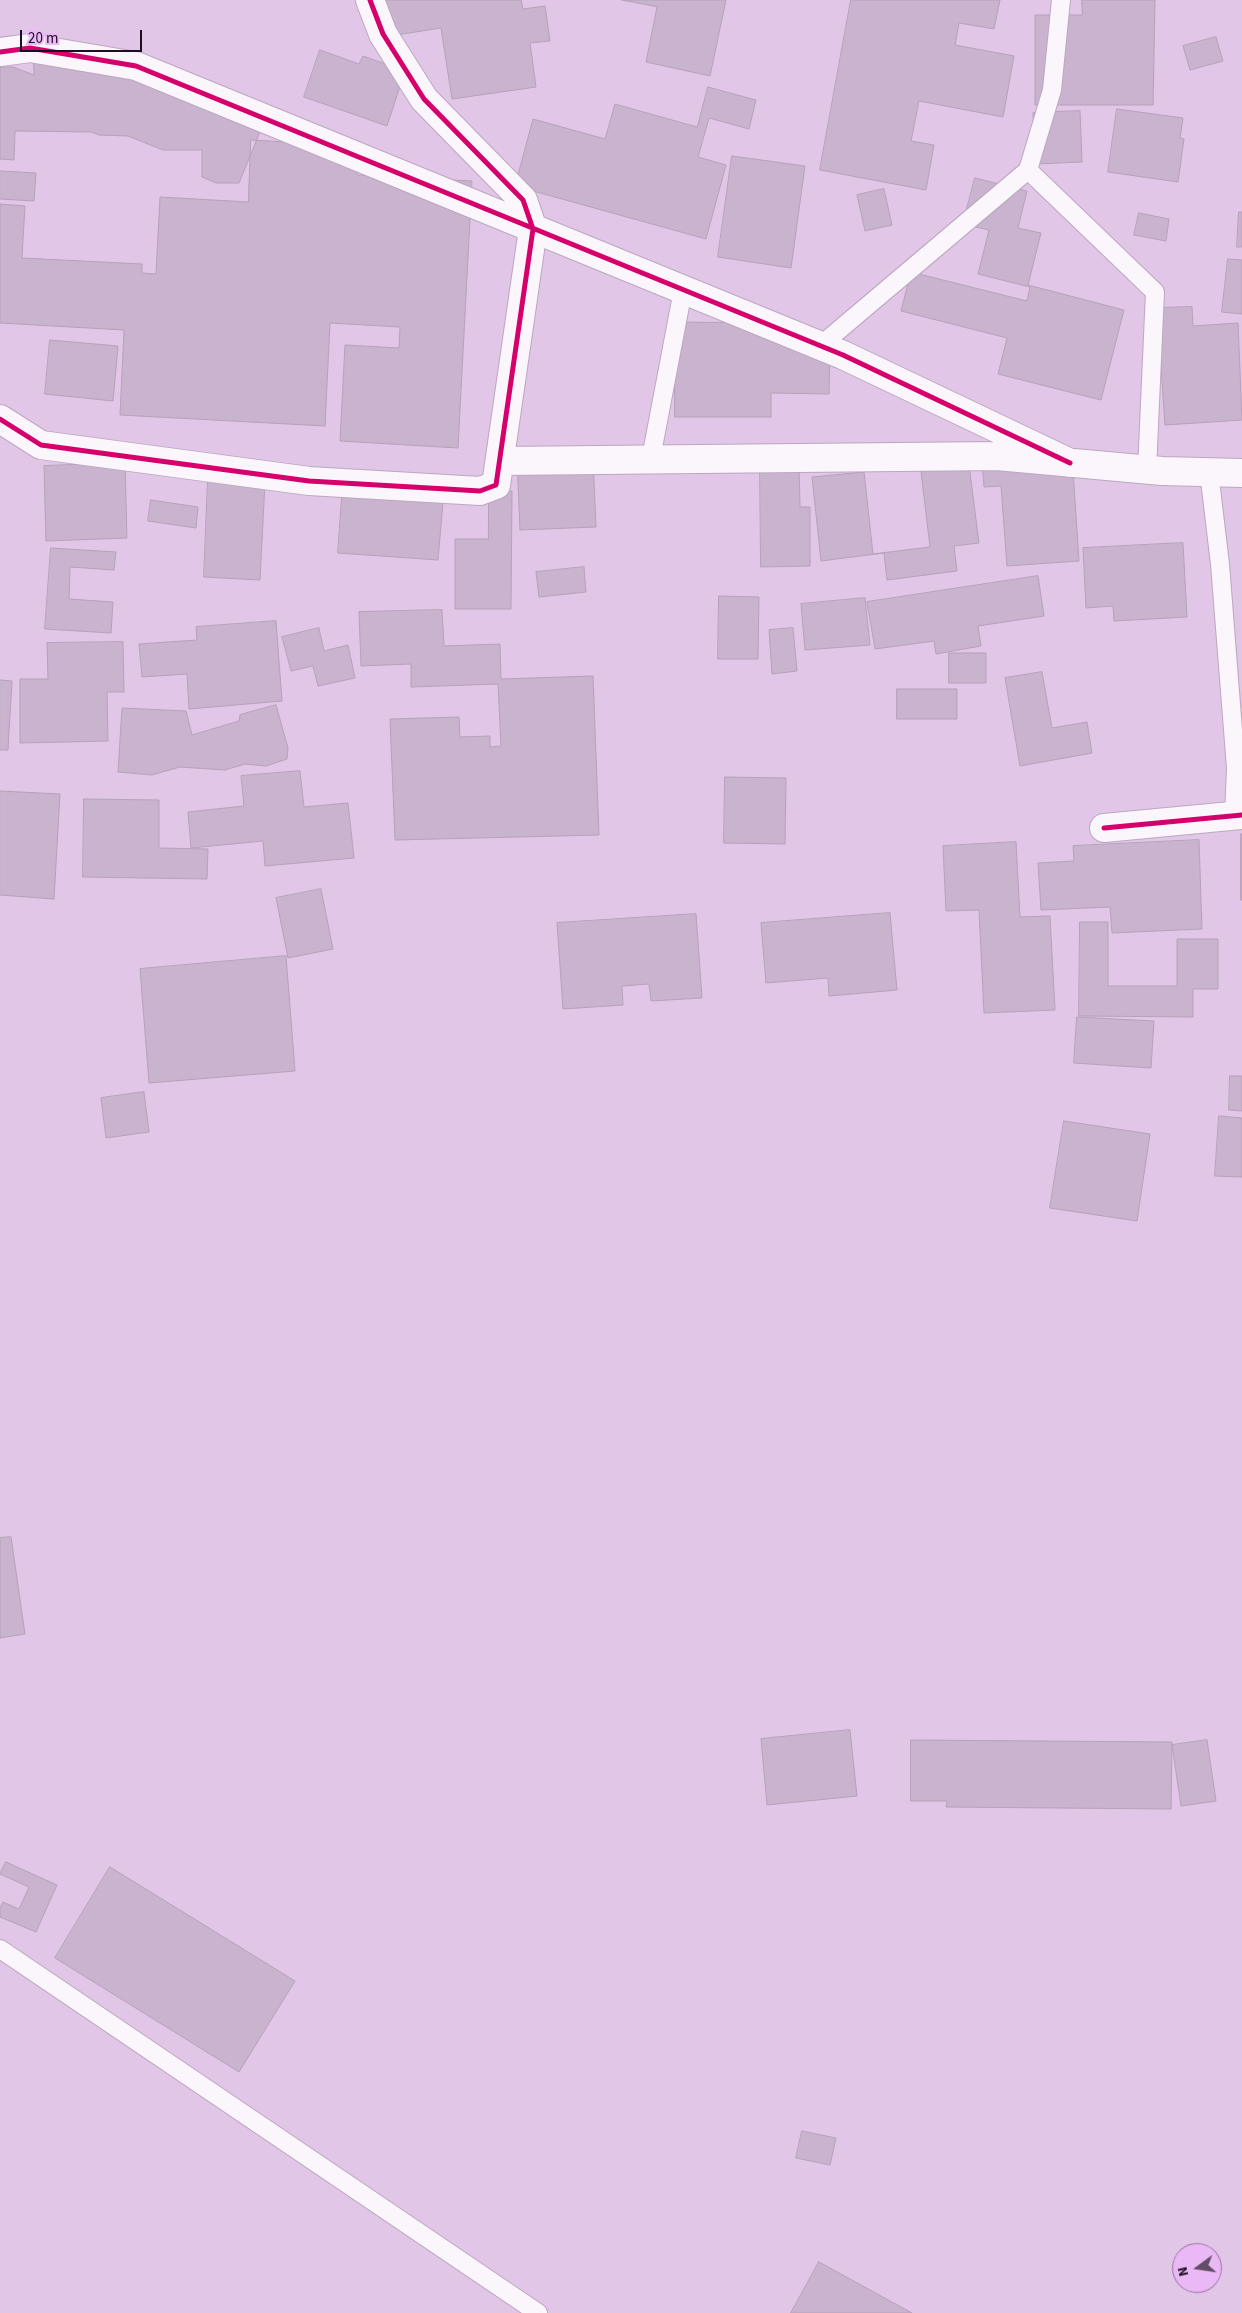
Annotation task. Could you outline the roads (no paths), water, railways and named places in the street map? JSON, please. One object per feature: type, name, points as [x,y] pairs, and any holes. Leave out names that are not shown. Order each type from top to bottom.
[{"type":"street","points":[[0,419],[41,445],[309,481],[480,492],[496,484],[501,461],[533,229],[524,200],[424,99],[382,34],[370,0]]},
{"type":"street","points":[[0,52],[30,48],[136,66],[820,346],[1070,463]]},
{"type":"street","points":[[501,461],[997,456],[1147,470],[1242,473]]},
{"type":"street","points":[[1104,828],[1238,815]]},
{"type":"lane","points":[[820,346],[1028,170],[1052,90],[1061,0]]},
{"type":"lane","points":[[1028,170],[1155,292],[1147,470]]},
{"type":"lane","points":[[651,458],[684,290]]},
{"type":"lane","points":[[1209,472],[1220,564],[1238,815]]},
{"type":"lane","points":[[0,1949],[538,2313]]}]
